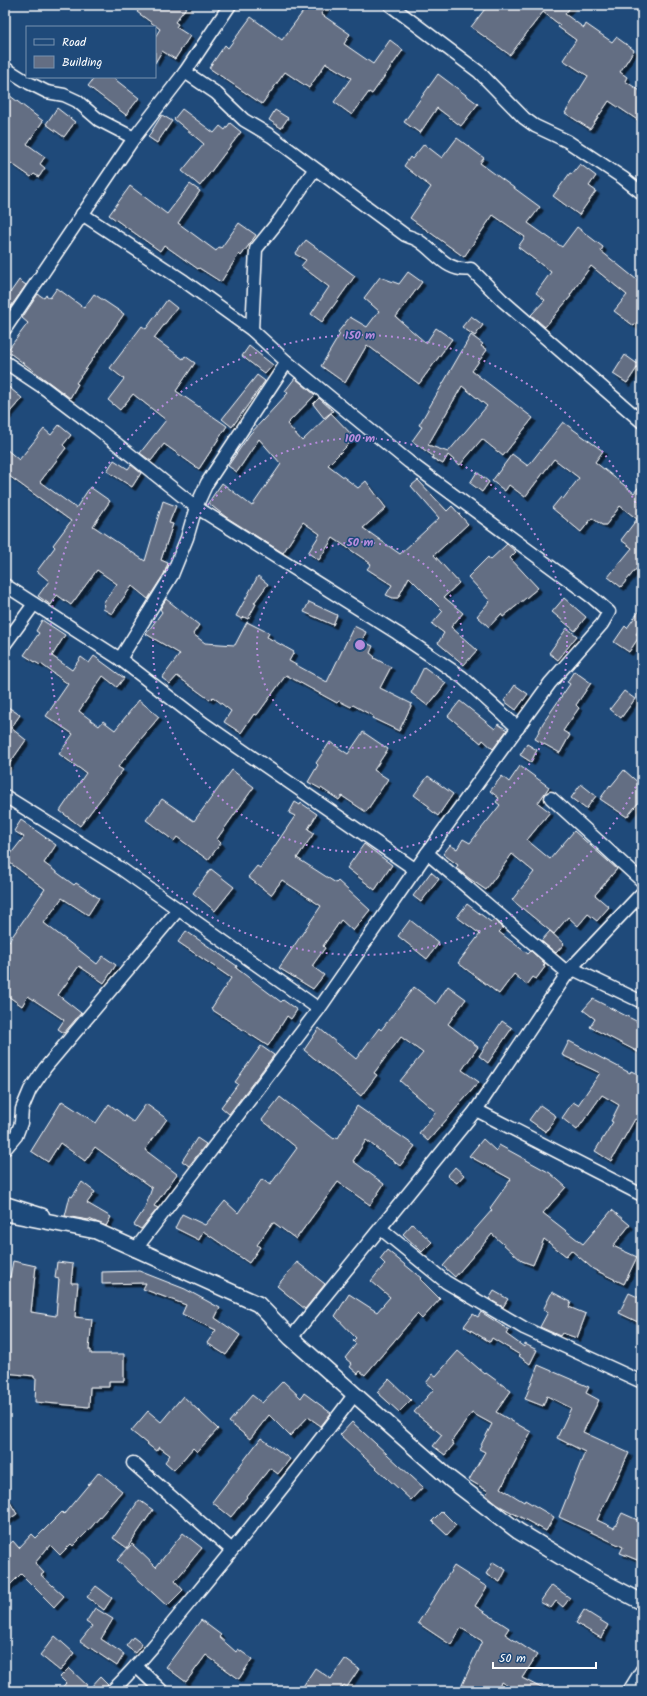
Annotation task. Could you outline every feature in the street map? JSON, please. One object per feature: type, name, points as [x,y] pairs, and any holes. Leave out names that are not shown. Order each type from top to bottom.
[{"type":"street","points":[[5,329],[134,138],[185,72],[230,5]]},
{"type":"street","points":[[390,5],[479,72],[524,118],[535,126],[567,141],[623,178],[642,193]]},
{"type":"street","points":[[5,68],[47,92],[64,95],[78,101],[99,120],[134,138]]},
{"type":"street","points":[[185,72],[216,93],[244,120],[271,136],[314,170],[404,234],[420,241],[442,262],[465,270],[471,269],[502,300],[642,422]]},
{"type":"street","points":[[252,330],[256,287],[256,249],[281,218],[314,170]]},
{"type":"street","points":[[82,214],[184,281],[252,330],[287,362],[409,462],[609,612],[602,624],[550,683],[427,853],[319,1009],[135,1250]]},
{"type":"street","points":[[5,362],[98,428],[196,507],[398,632],[462,677],[518,728]]},
{"type":"street","points":[[120,660],[172,575],[187,538],[196,507],[207,483],[287,362]]},
{"type":"street","points":[[5,585],[120,660],[203,724],[416,870]]},
{"type":"street","points":[[5,644],[34,604]]},
{"type":"street","points":[[551,798],[642,881]]},
{"type":"street","points":[[7,801],[120,868],[319,1009]]},
{"type":"street","points":[[427,853],[570,971],[642,1002]]},
{"type":"street","points":[[291,1338],[381,1229],[476,1110],[570,971],[642,893]]},
{"type":"street","points":[[5,1150],[16,1136],[21,1123],[22,1109],[30,1090],[45,1068],[178,910]]},
{"type":"street","points":[[476,1110],[642,1195]]},
{"type":"street","points":[[5,1203],[96,1231],[135,1250],[258,1304],[291,1338],[450,1479],[518,1531],[596,1578],[642,1602]]},
{"type":"street","points":[[5,1214],[96,1231]]},
{"type":"street","points":[[381,1229],[446,1282],[524,1328],[642,1382]]},
{"type":"street","points":[[112,1691],[136,1666],[304,1462],[354,1395]]},
{"type":"street","points":[[133,1463],[232,1550]]},
{"type":"street","points":[[136,1666],[162,1691]]},
{"type":"street","points":[[629,1691],[642,1670]]},
{"type":"building","points":[[142,5],[188,5],[175,22],[178,24],[176,27],[190,36],[175,59],[162,51],[156,61],[156,35],[160,29],[137,12]]},
{"type":"building","points":[[308,5],[327,5],[321,14],[350,34],[344,44],[373,64],[390,40],[403,50],[372,94],[369,92],[352,115],[334,102],[351,78],[326,63],[309,88],[285,72],[262,104],[209,68],[225,45],[228,48],[251,17],[282,40]]},
{"type":"building","points":[[488,5],[572,5],[565,14],[584,28],[586,24],[612,42],[616,37],[634,50],[620,72],[627,77],[625,81],[642,92],[642,123],[609,101],[590,129],[565,113],[588,76],[563,60],[576,40],[558,27],[560,25],[543,12],[510,55],[471,27]]},
{"type":"building","points":[[438,74],[478,104],[461,126],[437,108],[420,133],[404,122]]},
{"type":"building","points":[[94,78],[113,78],[139,98],[126,115],[88,86]]},
{"type":"building","points":[[5,92],[43,121],[27,144],[45,157],[40,164],[45,168],[39,177],[34,174],[31,177],[5,159]]},
{"type":"building","points":[[57,108],[75,122],[64,137],[46,124]]},
{"type":"building","points":[[182,109],[214,133],[220,126],[225,130],[230,123],[241,132],[200,186],[182,171],[204,144],[174,119]]},
{"type":"building","points":[[275,110],[288,118],[281,128],[269,120]]},
{"type":"building","points":[[162,115],[172,121],[157,143],[148,137]]},
{"type":"building","points":[[457,138],[484,158],[480,163],[540,207],[528,223],[562,247],[577,227],[603,247],[601,251],[642,284],[642,316],[634,326],[614,311],[627,295],[591,266],[570,295],[571,296],[545,327],[531,315],[545,300],[536,293],[551,272],[518,247],[525,237],[493,215],[464,257],[410,218],[431,187],[404,166],[410,157],[412,159],[424,144],[442,158]]},
{"type":"building","points":[[580,164],[596,176],[589,186],[596,191],[579,215],[553,196],[570,173],[572,174]]},
{"type":"building","points":[[190,184],[200,191],[178,223],[216,251],[219,247],[221,248],[239,223],[256,235],[241,256],[239,254],[221,282],[199,268],[198,269],[164,245],[160,251],[109,215],[130,186],[167,214]]},
{"type":"building","points":[[306,240],[355,276],[322,322],[311,314],[329,287],[301,266],[306,260],[295,254]]},
{"type":"building","points":[[408,272],[422,282],[396,317],[426,343],[436,328],[452,339],[419,384],[367,345],[345,383],[321,366],[340,334],[338,332],[350,317],[367,327],[379,311],[364,298],[380,277],[399,284]]},
{"type":"building","points":[[19,280],[26,285],[9,309],[5,306],[5,300]]},
{"type":"building","points":[[57,288],[84,308],[94,294],[124,314],[76,383],[78,384],[70,398],[7,351],[28,323],[22,318],[38,294],[44,298],[46,295],[50,298]]},
{"type":"building","points":[[167,300],[177,308],[154,338],[183,359],[185,356],[195,363],[176,391],[227,426],[199,469],[164,444],[151,461],[140,453],[166,420],[133,394],[120,410],[108,400],[124,379],[110,368],[142,326],[146,329]]},
{"type":"building","points":[[471,316],[483,325],[475,336],[462,327]]},
{"type":"building","points":[[471,335],[483,344],[481,346],[487,350],[472,371],[533,418],[503,456],[482,439],[460,465],[448,455],[443,464],[432,458],[433,456],[412,441],[422,427],[419,425]],"holes":[[[462,386],[487,406],[448,452],[428,445]]]},
{"type":"building","points":[[249,346],[273,365],[265,374],[242,356]]},
{"type":"building","points":[[625,355],[639,365],[627,383],[613,374]]},
{"type":"building","points":[[257,375],[265,381],[232,427],[222,419]]},
{"type":"building","points":[[295,378],[315,395],[287,424],[302,441],[331,413],[355,438],[328,465],[358,488],[366,481],[386,508],[363,528],[400,554],[439,518],[411,486],[418,480],[447,511],[452,506],[468,524],[434,555],[459,583],[444,597],[463,613],[451,627],[477,650],[464,665],[438,643],[444,633],[432,624],[443,611],[409,577],[398,598],[393,598],[386,595],[392,585],[367,569],[371,564],[333,538],[319,560],[308,553],[320,534],[303,522],[283,553],[226,517],[208,503],[222,483],[252,506],[281,464],[259,439],[237,472],[228,466],[250,434],[288,393],[285,391]]},
{"type":"building","points":[[5,384],[22,398],[5,418]]},
{"type":"building","points":[[319,398],[333,411],[324,418],[313,404]]},
{"type":"building","points":[[563,422],[603,451],[595,462],[634,493],[642,483],[642,562],[621,587],[608,577],[632,548],[621,540],[637,519],[620,506],[606,525],[602,525],[592,518],[581,532],[552,508],[561,497],[563,499],[579,478],[554,459],[525,497],[509,485],[505,491],[492,481],[512,454],[528,466]]},
{"type":"building","points":[[59,425],[71,435],[63,445],[66,448],[40,482],[76,508],[90,487],[110,501],[93,526],[145,561],[163,501],[176,506],[169,523],[173,524],[161,560],[168,563],[164,574],[148,599],[132,586],[112,614],[103,609],[105,605],[103,603],[117,584],[97,570],[71,605],[57,595],[51,605],[38,596],[49,581],[37,571],[55,547],[53,545],[71,521],[5,473],[5,448],[19,460],[44,429],[51,435]]},
{"type":"building","points":[[114,460],[128,469],[131,465],[141,473],[132,487],[107,471]]},
{"type":"building","points":[[477,472],[489,482],[482,492],[470,483]]},
{"type":"building","points":[[507,544],[516,552],[510,558],[538,588],[503,617],[501,614],[489,627],[477,616],[490,601],[468,577],[488,557],[490,560]]},
{"type":"building","points":[[258,576],[268,584],[254,603],[256,604],[248,619],[244,617],[242,619],[236,616]]},
{"type":"building","points":[[564,598],[586,617],[575,631],[552,612]]},
{"type":"building","points":[[166,599],[199,625],[193,634],[205,643],[235,645],[247,622],[269,633],[267,637],[294,652],[289,661],[327,682],[354,626],[366,632],[362,641],[373,646],[370,653],[375,657],[374,658],[391,667],[380,688],[412,704],[399,731],[372,718],[373,716],[353,705],[351,707],[339,701],[337,703],[286,675],[257,715],[254,714],[241,733],[224,722],[231,711],[213,697],[210,700],[177,676],[170,684],[162,678],[180,654],[146,634],[162,612],[160,609]]},
{"type":"building","points":[[309,602],[337,615],[333,625],[304,612]]},
{"type":"building","points":[[642,607],[642,626],[636,634],[639,637],[629,652],[614,642],[625,626],[627,628]]},
{"type":"building","points":[[42,620],[65,635],[52,656],[72,670],[81,657],[89,663],[94,656],[124,678],[117,687],[103,676],[79,711],[99,726],[103,721],[115,730],[139,700],[159,717],[118,767],[123,770],[80,826],[60,811],[86,773],[59,754],[73,734],[46,716],[68,684],[41,664],[40,665],[24,655],[39,633],[36,631]]},
{"type":"building","points":[[567,628],[577,636],[558,660],[549,653]]},
{"type":"building","points":[[424,667],[446,683],[428,706],[411,693]]},
{"type":"building","points":[[574,671],[591,683],[576,705],[579,708],[563,731],[570,735],[560,753],[535,739],[543,723],[570,684],[567,682]]},
{"type":"building","points":[[515,685],[528,694],[516,710],[504,701]]},
{"type":"building","points":[[624,691],[635,699],[621,718],[610,709]]},
{"type":"building","points":[[460,701],[495,729],[498,724],[507,730],[493,749],[483,740],[481,743],[448,716]]},
{"type":"building","points":[[5,705],[20,715],[11,728],[26,740],[5,770]]},
{"type":"building","points":[[363,732],[388,749],[374,770],[388,779],[366,812],[342,796],[339,800],[321,788],[308,782],[318,765],[316,763],[330,742],[348,754]]},
{"type":"building","points":[[527,744],[537,750],[531,762],[520,755]]},
{"type":"building","points":[[520,766],[549,787],[538,803],[550,812],[527,840],[550,859],[574,831],[617,869],[595,895],[609,907],[597,921],[588,914],[578,926],[568,917],[554,934],[512,900],[534,872],[512,854],[486,890],[456,868],[458,865],[443,854],[450,845],[457,849],[463,839],[470,843],[500,805],[496,802],[499,798],[490,791],[502,776],[509,782]]},
{"type":"building","points":[[232,770],[254,787],[217,839],[221,843],[208,860],[177,837],[174,841],[146,820],[162,799],[194,821]]},
{"type":"building","points":[[624,770],[642,786],[642,798],[627,817],[600,799],[610,785],[611,786]]},
{"type":"building","points":[[428,776],[453,794],[438,816],[428,808],[430,807],[414,795]]},
{"type":"building","points":[[581,784],[596,796],[586,809],[571,798]]},
{"type":"building","points":[[295,802],[300,805],[301,803],[317,814],[308,829],[314,833],[297,858],[336,883],[338,881],[370,910],[353,931],[341,920],[323,946],[325,948],[312,966],[324,975],[313,989],[279,968],[321,906],[282,880],[271,895],[248,877],[257,866],[260,868],[295,816],[289,813]]},
{"type":"building","points":[[21,820],[56,845],[44,863],[74,885],[76,883],[99,898],[88,915],[62,898],[44,923],[97,964],[103,956],[116,965],[104,983],[79,966],[58,995],[81,1013],[64,1033],[58,1029],[64,1020],[28,996],[22,1006],[5,994],[5,947],[45,889],[6,860],[24,837],[14,831]]},
{"type":"building","points":[[364,844],[392,865],[375,890],[347,868]]},
{"type":"building","points":[[211,869],[234,887],[215,911],[193,893]]},
{"type":"building","points":[[431,872],[439,879],[421,902],[413,896]]},
{"type":"building","points":[[467,904],[491,922],[494,920],[503,928],[499,932],[528,954],[531,951],[545,964],[543,966],[545,967],[536,979],[533,977],[527,985],[514,974],[499,994],[458,963],[480,934],[457,917]]},
{"type":"building","points":[[410,920],[439,943],[427,959],[398,936]]},
{"type":"building","points":[[186,931],[237,966],[236,968],[281,1002],[283,1000],[297,1010],[291,1019],[287,1016],[268,1046],[211,1009],[231,978],[178,942]]},
{"type":"building","points":[[550,931],[564,944],[556,953],[541,941]]},
{"type":"building","points":[[448,986],[466,999],[448,1024],[478,1047],[462,1070],[479,1082],[428,1141],[419,1133],[436,1112],[400,1081],[423,1053],[401,1037],[374,1073],[377,1075],[361,1096],[304,1050],[319,1028],[356,1059],[379,1028],[381,1030],[414,987],[436,1004]]},
{"type":"building","points":[[593,999],[642,1024],[642,1054],[590,1027],[595,1019],[583,1010]]},
{"type":"building","points":[[502,1021],[512,1028],[488,1063],[479,1056]]},
{"type":"building","points":[[569,1041],[630,1073],[631,1071],[642,1076],[642,1122],[635,1119],[611,1161],[595,1151],[613,1122],[611,1121],[619,1105],[602,1095],[577,1130],[562,1118],[573,1102],[578,1105],[600,1073],[562,1055]]},
{"type":"building","points":[[261,1046],[274,1055],[229,1114],[221,1107],[238,1084],[235,1082]]},
{"type":"building","points":[[280,1097],[334,1139],[336,1137],[338,1138],[357,1106],[415,1146],[400,1166],[366,1140],[353,1161],[384,1184],[370,1205],[338,1182],[296,1239],[273,1222],[257,1245],[260,1247],[249,1263],[203,1231],[199,1240],[175,1228],[182,1214],[205,1225],[225,1201],[238,1213],[262,1179],[270,1185],[297,1148],[262,1120]]},
{"type":"building","points":[[62,1101],[96,1123],[109,1104],[133,1122],[146,1104],[167,1119],[145,1150],[177,1174],[154,1206],[158,1208],[141,1229],[134,1225],[145,1208],[152,1188],[95,1147],[85,1161],[60,1143],[48,1162],[31,1151]]},
{"type":"building","points":[[540,1105],[556,1116],[546,1132],[529,1120]]},
{"type":"building","points":[[197,1138],[206,1144],[189,1166],[182,1161]]},
{"type":"building","points":[[483,1139],[496,1151],[499,1145],[550,1173],[566,1187],[543,1213],[583,1244],[612,1210],[630,1225],[613,1246],[637,1257],[624,1284],[593,1269],[571,1250],[566,1256],[544,1239],[533,1265],[522,1261],[492,1234],[455,1277],[443,1266],[492,1210],[490,1208],[511,1179],[469,1156]]},
{"type":"building","points":[[455,1167],[464,1175],[457,1183],[447,1176]]},
{"type":"building","points":[[82,1182],[95,1192],[87,1203],[111,1217],[106,1226],[89,1219],[65,1216],[70,1196],[72,1197]]},
{"type":"building","points":[[412,1224],[432,1242],[422,1252],[403,1234]]},
{"type":"building","points":[[387,1250],[421,1278],[420,1279],[440,1299],[422,1319],[417,1314],[365,1375],[360,1371],[358,1374],[350,1367],[352,1364],[345,1358],[356,1344],[353,1341],[356,1338],[335,1316],[349,1294],[377,1312],[390,1297],[371,1281],[385,1264],[380,1259]]},
{"type":"building","points":[[13,1261],[36,1266],[31,1312],[56,1316],[59,1279],[55,1278],[57,1262],[73,1264],[71,1283],[78,1283],[75,1317],[92,1319],[89,1350],[91,1350],[91,1354],[124,1354],[124,1381],[109,1381],[109,1387],[90,1387],[89,1407],[35,1402],[36,1378],[34,1378],[34,1376],[5,1373],[5,1277],[10,1277]]},
{"type":"building","points":[[297,1262],[325,1284],[305,1309],[277,1286]]},
{"type":"building","points":[[139,1271],[185,1289],[220,1308],[215,1318],[240,1335],[226,1355],[207,1343],[216,1330],[182,1314],[186,1305],[143,1289],[146,1283],[102,1284],[102,1272]]},
{"type":"building","points":[[494,1291],[508,1299],[503,1307],[489,1299]]},
{"type":"building","points":[[552,1292],[571,1302],[569,1307],[586,1314],[577,1338],[562,1333],[560,1336],[540,1327],[548,1312],[543,1310]]},
{"type":"building","points":[[629,1293],[642,1299],[642,1324],[619,1313]]},
{"type":"building","points":[[481,1312],[509,1330],[506,1334],[524,1347],[525,1344],[537,1350],[530,1364],[519,1356],[520,1355],[492,1338],[490,1342],[464,1326],[473,1314],[478,1317]]},
{"type":"building","points":[[458,1351],[485,1374],[486,1373],[511,1391],[496,1412],[531,1432],[501,1488],[524,1502],[525,1500],[554,1517],[546,1531],[498,1505],[486,1495],[488,1491],[469,1480],[485,1452],[479,1449],[492,1424],[472,1413],[451,1442],[454,1444],[445,1455],[433,1446],[442,1435],[414,1412],[434,1389],[426,1383],[433,1374],[436,1376]]},
{"type":"building","points":[[538,1365],[589,1387],[586,1393],[599,1400],[583,1432],[629,1453],[597,1520],[614,1528],[622,1513],[642,1522],[642,1562],[620,1553],[623,1547],[559,1517],[585,1452],[557,1438],[571,1408],[547,1396],[543,1406],[525,1399]]},
{"type":"building","points":[[389,1379],[411,1400],[399,1412],[377,1392]]},
{"type":"building","points":[[283,1381],[301,1398],[304,1393],[331,1413],[321,1426],[308,1417],[290,1436],[269,1415],[250,1439],[229,1422],[252,1395],[262,1403]]},
{"type":"building","points":[[183,1396],[218,1429],[197,1452],[193,1448],[174,1470],[165,1462],[170,1455],[159,1447],[156,1451],[131,1431],[148,1411],[161,1422]]},
{"type":"building","points":[[352,1422],[423,1487],[411,1500],[340,1435]]},
{"type":"building","points":[[261,1438],[290,1459],[278,1474],[270,1468],[231,1517],[212,1502]]},
{"type":"building","points":[[99,1472],[122,1491],[88,1531],[73,1546],[71,1544],[60,1555],[50,1545],[35,1563],[44,1573],[41,1575],[64,1596],[54,1607],[21,1574],[5,1590],[5,1548],[13,1541],[19,1548],[32,1534],[36,1538],[62,1512],[64,1514]]},
{"type":"building","points":[[5,1494],[17,1514],[5,1522]]},
{"type":"building","points":[[139,1500],[153,1510],[127,1548],[113,1538]]},
{"type":"building","points":[[442,1511],[456,1525],[447,1535],[432,1521]]},
{"type":"building","points":[[183,1533],[202,1548],[175,1581],[183,1590],[167,1606],[117,1560],[132,1544],[156,1567]]},
{"type":"building","points":[[493,1562],[506,1570],[500,1582],[486,1574]]},
{"type":"building","points":[[454,1566],[487,1587],[475,1606],[509,1628],[505,1634],[537,1655],[522,1678],[547,1691],[517,1691],[501,1682],[498,1691],[474,1691],[462,1685],[482,1641],[461,1628],[451,1645],[418,1623]]},
{"type":"building","points":[[552,1585],[570,1598],[563,1607],[556,1601],[551,1608],[540,1602]]},
{"type":"building","points":[[96,1586],[112,1598],[104,1610],[87,1597]]},
{"type":"building","points":[[95,1608],[113,1619],[101,1639],[124,1654],[117,1666],[80,1641],[92,1626],[86,1622]]},
{"type":"building","points":[[584,1610],[608,1625],[601,1638],[576,1623]]},
{"type":"building","points":[[201,1620],[221,1635],[219,1637],[236,1652],[238,1649],[252,1659],[239,1679],[206,1655],[186,1682],[166,1667]]},
{"type":"building","points":[[55,1636],[74,1653],[60,1671],[40,1655]]},
{"type":"building","points":[[133,1637],[142,1644],[135,1653],[126,1646]]},
{"type":"building","points":[[345,1659],[359,1669],[347,1687],[344,1685],[342,1687],[348,1691],[300,1691],[315,1668],[331,1679]]},
{"type":"building","points":[[69,1668],[90,1688],[100,1677],[108,1685],[103,1691],[59,1691],[66,1683],[60,1677]]}]
